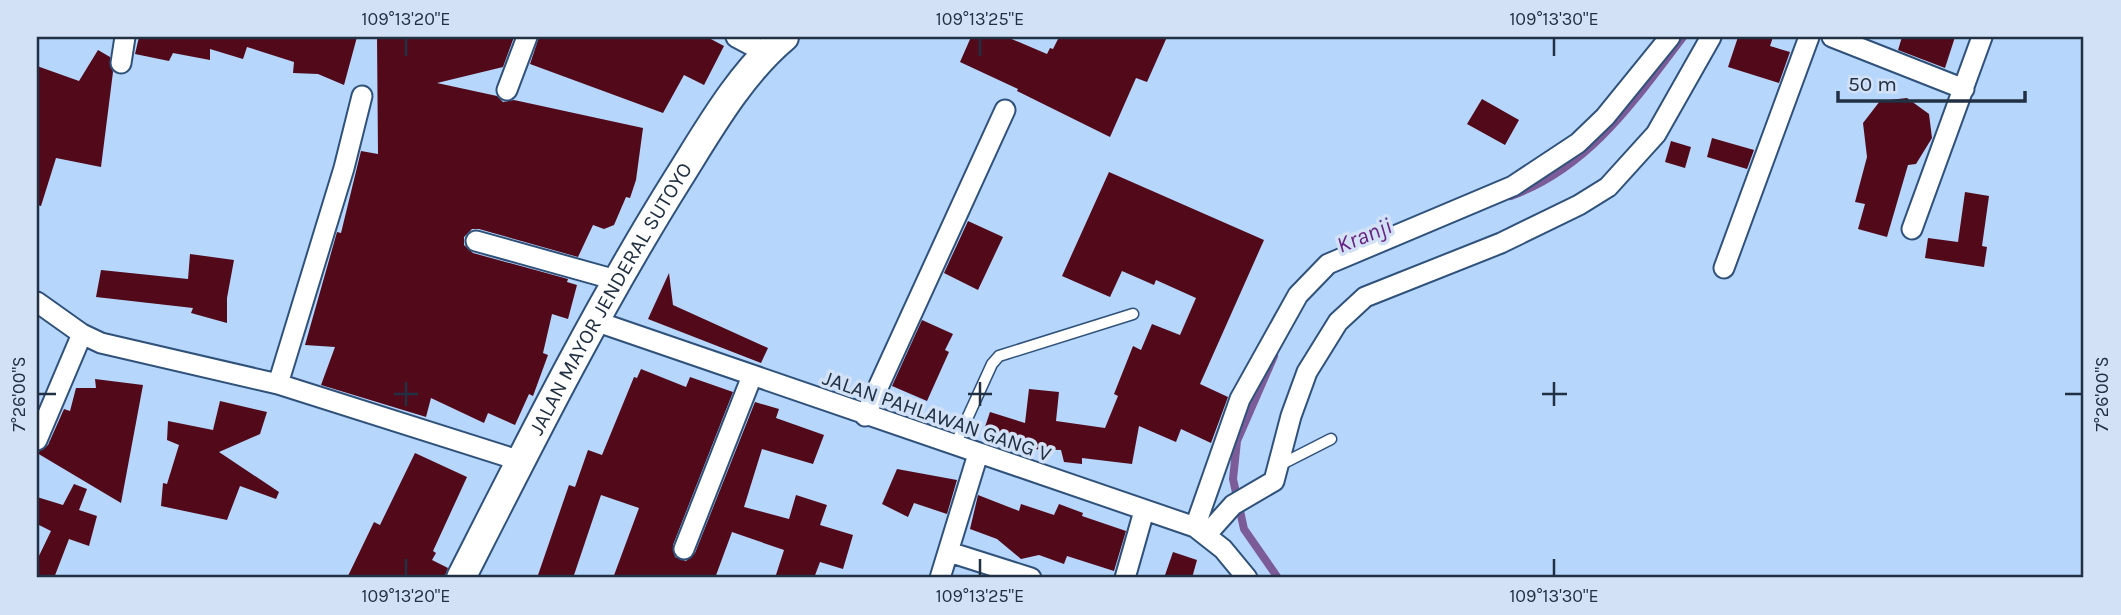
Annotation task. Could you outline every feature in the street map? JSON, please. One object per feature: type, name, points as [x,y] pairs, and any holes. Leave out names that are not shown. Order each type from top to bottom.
[{"type":"main road","name":"JALAN MAYOR JENDERAL SUTOYO","points":[[461,578],[616,280],[701,141],[775,45]]},
{"type":"street","points":[[121,63],[125,37]]},
{"type":"street","points":[[507,90],[527,37]]},
{"type":"street","points":[[736,37],[775,45]]},
{"type":"street","points":[[1201,531],[1240,399],[1298,295],[1328,264],[1513,186],[1578,142],[1605,117],[1670,37]]},
{"type":"street","points":[[1201,531],[1276,474],[1307,372],[1338,322],[1364,298],[1501,243],[1579,205],[1608,187],[1657,134],[1711,37]]},
{"type":"street","points":[[1724,268],[1808,37]]},
{"type":"street","points":[[1832,37],[1964,89]]},
{"type":"street","points":[[1912,229],[1982,37]]},
{"type":"street","points":[[278,384],[344,168],[362,96]]},
{"type":"street","points":[[865,415],[1005,110]]},
{"type":"street","points":[[475,241],[616,280]]},
{"type":"street","points":[[37,302],[82,334],[101,343],[278,384],[522,461]]},
{"type":"street","name":"JALAN PAHLAWAN GANG V","points":[[595,321],[1201,531],[1233,560],[1247,578]]},
{"type":"street","points":[[37,440],[82,334]]},
{"type":"street","points":[[684,549],[752,376]]},
{"type":"street","points":[[940,578],[978,454]]},
{"type":"street","points":[[1125,578],[1144,511]]},
{"type":"street","points":[[948,552],[1031,578]]},
{"type":"lane","points":[[955,445],[986,376],[999,356],[1133,314]]},
{"type":"lane","points":[[1276,474],[1331,439]]},
{"type":"building","points":[[139,37],[357,37],[344,85],[318,74],[293,73],[294,62],[247,47],[243,59],[210,49],[210,60],[173,53],[169,61],[135,54]]},
{"type":"building","points":[[377,37],[514,37],[503,67],[437,83],[497,96],[503,102],[514,100],[643,128],[636,180],[630,198],[626,197],[614,225],[604,229],[593,225],[578,257],[479,229],[472,229],[464,237],[464,245],[473,253],[568,279],[567,282],[577,285],[568,319],[552,314],[543,353],[548,355],[533,396],[529,394],[515,425],[488,413],[484,423],[431,398],[426,417],[321,385],[335,347],[305,345],[337,232],[341,233],[361,151],[378,154]]},
{"type":"building","points":[[539,37],[707,37],[724,46],[704,85],[684,75],[663,113],[530,64]]},
{"type":"building","points":[[971,37],[1007,37],[1047,54],[1059,37],[1167,37],[1147,82],[1136,78],[1110,137],[960,62]]},
{"type":"building","points":[[1738,37],[1773,37],[1770,46],[1790,52],[1779,83],[1728,67]]},
{"type":"building","points":[[1902,37],[1955,37],[1945,68],[1898,50]]},
{"type":"building","points":[[98,50],[110,57],[113,72],[101,167],[56,158],[41,206],[37,205],[37,66],[79,81]]},
{"type":"building","points":[[1907,98],[1929,114],[1932,138],[1916,164],[1908,165],[1887,237],[1858,229],[1865,204],[1855,202],[1867,157],[1863,123],[1880,101]]},
{"type":"building","points":[[1482,99],[1519,120],[1505,145],[1467,124]]},
{"type":"building","points":[[1712,138],[1754,150],[1747,169],[1707,157]]},
{"type":"building","points":[[1671,141],[1691,147],[1685,168],[1665,162]]},
{"type":"building","points":[[1109,172],[1264,240],[1200,384],[1228,397],[1211,443],[1181,429],[1176,442],[1139,426],[1132,464],[1082,458],[1082,464],[1064,462],[1061,450],[1030,449],[982,436],[990,412],[1025,423],[1029,389],[1059,392],[1056,421],[1105,428],[1118,396],[1114,394],[1133,346],[1141,350],[1152,324],[1180,335],[1196,298],[1156,280],[1154,285],[1122,271],[1110,297],[1062,276]]},
{"type":"building","points":[[1965,192],[1989,196],[1982,246],[1987,247],[1984,267],[1925,258],[1928,238],[1958,242]]},
{"type":"building","points":[[968,221],[1003,237],[978,290],[944,273]]},
{"type":"building","points":[[190,254],[234,260],[227,298],[227,323],[191,313],[193,308],[96,297],[101,270],[188,279]]},
{"type":"building","points":[[669,273],[673,305],[768,348],[761,363],[648,319]]},
{"type":"building","points":[[922,320],[953,334],[945,350],[949,352],[927,401],[892,386]]},
{"type":"building","points":[[641,369],[686,387],[690,377],[733,392],[673,545],[675,557],[686,561],[695,553],[755,402],[779,409],[776,418],[824,435],[813,464],[762,449],[744,507],[789,519],[796,495],[827,505],[820,525],[853,535],[843,569],[820,562],[814,578],[775,578],[784,550],[732,532],[715,578],[613,578],[639,508],[601,495],[573,578],[537,578],[569,485],[575,487],[588,450],[602,455],[634,377],[637,378]]},
{"type":"building","points":[[95,379],[143,385],[121,503],[37,453],[48,445],[64,409],[70,411],[76,388],[96,388]]},
{"type":"building","points":[[220,401],[267,412],[260,434],[219,452],[279,492],[276,499],[240,486],[227,520],[161,506],[163,483],[167,484],[179,445],[167,440],[168,421],[213,430]]},
{"type":"building","points":[[415,453],[467,477],[433,551],[436,553],[432,560],[448,568],[444,578],[347,578],[374,522],[380,525]]},
{"type":"building","points":[[897,469],[957,480],[947,514],[914,503],[908,517],[882,504]]},
{"type":"building","points":[[74,484],[87,489],[79,510],[97,516],[89,546],[69,539],[54,578],[37,578],[37,560],[51,531],[37,524],[37,497],[63,505]]},
{"type":"building","points":[[978,495],[1019,511],[1021,504],[1054,515],[1059,504],[1083,513],[1082,516],[1126,531],[1114,571],[1067,556],[1064,564],[1039,555],[1021,559],[997,539],[970,529]]},
{"type":"building","points":[[1173,552],[1197,560],[1192,578],[1164,578]]},
{"type":"waterway","name":"Kranji","points":[[1511,196],[1564,168],[1587,150],[1628,108],[1683,37]]},
{"type":"waterway","name":"Kranji","points":[[1274,356],[1237,441],[1233,479],[1244,529],[1278,578]]}]
